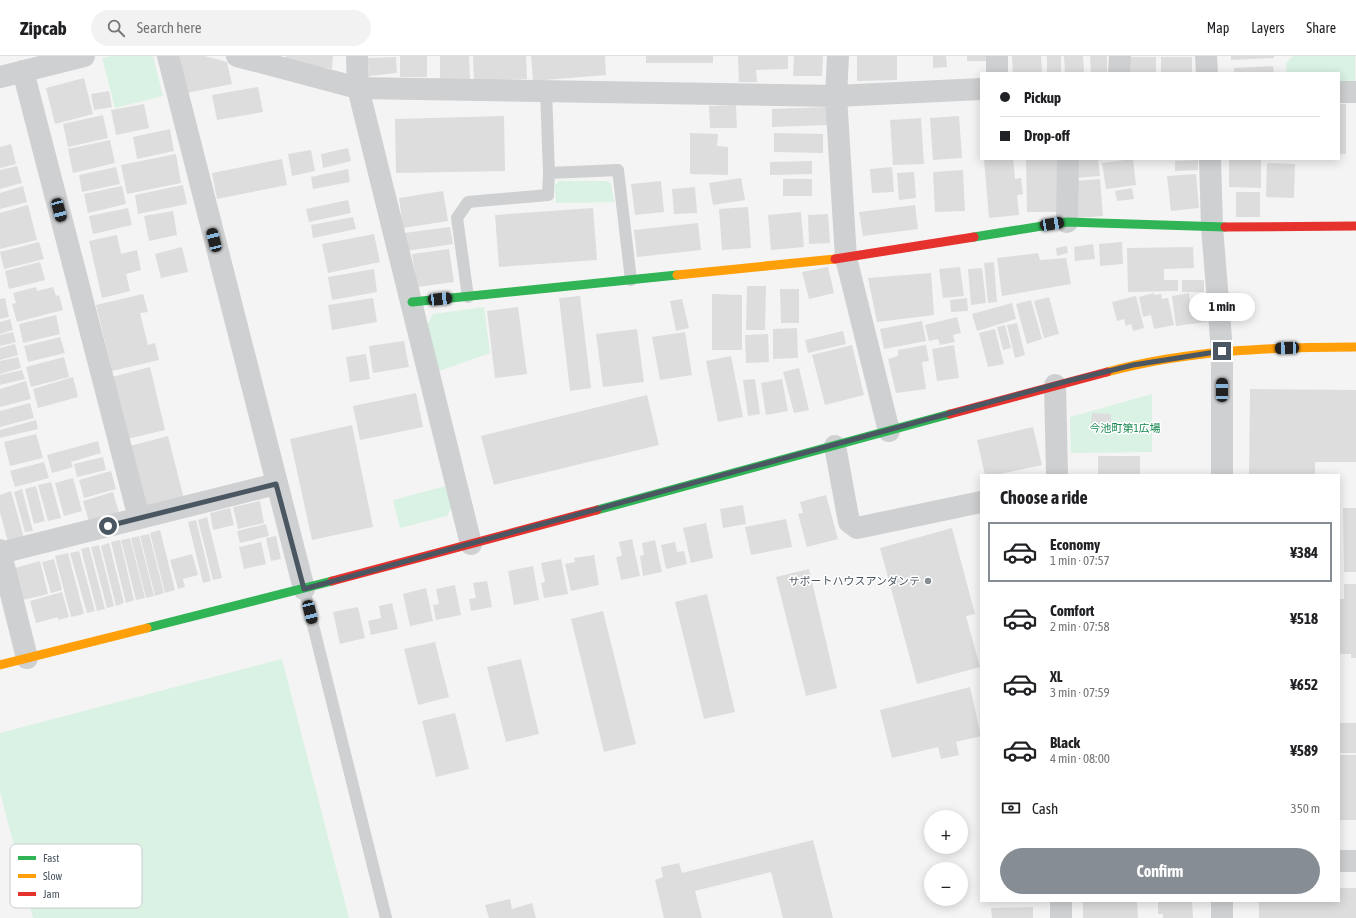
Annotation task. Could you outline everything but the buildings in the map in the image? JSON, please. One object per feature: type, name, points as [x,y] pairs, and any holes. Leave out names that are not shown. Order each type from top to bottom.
[{"type":"street","points":[[0,77],[84,56]]},
{"type":"street","points":[[168,56],[304,589]]},
{"type":"street","points":[[236,56],[358,88],[836,96],[980,89]]},
{"type":"street","points":[[357,56],[358,88],[471,544]]},
{"type":"street","points":[[838,56],[836,96],[846,258],[889,431]]},
{"type":"street","points":[[997,56],[997,72]]},
{"type":"street","points":[[1119,72],[1120,56]]},
{"type":"street","points":[[1206,56],[1207,72]]},
{"type":"street","points":[[23,71],[139,518]]},
{"type":"street","points":[[1340,92],[1356,92]]},
{"type":"street","points":[[1067,222],[1068,160]]},
{"type":"street","points":[[1210,160],[1212,227],[1222,351],[1222,474]]},
{"type":"street","points":[[412,302],[846,258],[1067,222],[1212,227],[1356,226]]},
{"type":"street","points":[[0,665],[304,589],[1133,365],[1222,351],[1313,346],[1356,347]]},
{"type":"street","points":[[1055,385],[1057,474]]},
{"type":"street","points":[[835,446],[849,522],[857,528],[980,502]]},
{"type":"street","points":[[27,658],[0,552],[276,484]]},
{"type":"street","points":[[1340,861],[1356,861]]},
{"type":"street","points":[[1061,902],[1061,918]]},
{"type":"street","points":[[1222,902],[1222,918]]},
{"type":"lane","points":[[468,297],[457,218],[468,202],[548,195],[549,173],[546,91]]},
{"type":"lane","points":[[549,173],[618,170],[631,280]]},
{"type":"lane","points":[[304,589],[386,918]]},
{"type":"green space","points":[[112,56],[153,56],[163,96],[115,108],[102,58]]},
{"type":"green space","points":[[1293,56],[1355,56],[1355,81],[1340,81],[1340,72],[1287,72],[1286,63]]},
{"type":"green space","points":[[559,181],[607,181],[611,184],[614,202],[556,203],[555,185]]},
{"type":"green space","points":[[484,307],[490,353],[439,371],[427,325],[433,314]]},
{"type":"green space","name":"今池町第1広場","points":[[1152,394],[1152,452],[1071,453],[1070,417]]},
{"type":"green space","points":[[446,486],[452,506],[447,516],[400,528],[393,500]]},
{"type":"green space","points":[[282,659],[349,918],[33,918],[30,908],[142,908],[142,844],[14,844],[0,792],[0,733]]},
{"type":"traffic: fast","points":[[974,237],[1067,222],[1225,227]]},
{"type":"traffic: fast","points":[[412,302],[677,275]]},
{"type":"traffic: fast","points":[[597,510],[950,414]]},
{"type":"traffic: fast","points":[[147,628],[332,581]]},
{"type":"traffic: slow","points":[[677,275],[835,259]]},
{"type":"traffic: slow","points":[[1107,372],[1199,354],[1262,349],[1356,347]]},
{"type":"traffic: slow","points":[[0,665],[147,628]]},
{"type":"traffic: jam","points":[[1225,227],[1356,226]]},
{"type":"traffic: jam","points":[[835,259],[974,237]]},
{"type":"traffic: jam","points":[[950,414],[1107,372]]},
{"type":"traffic: jam","points":[[332,581],[597,510]]},
{"type":"place","name":"サポートハウスアンダンテ","points":[[928,581]]},
{"type":"route","points":[[108,526],[276,484],[304,589],[820,450],[1068,381],[1133,365],[1222,351]]}]
